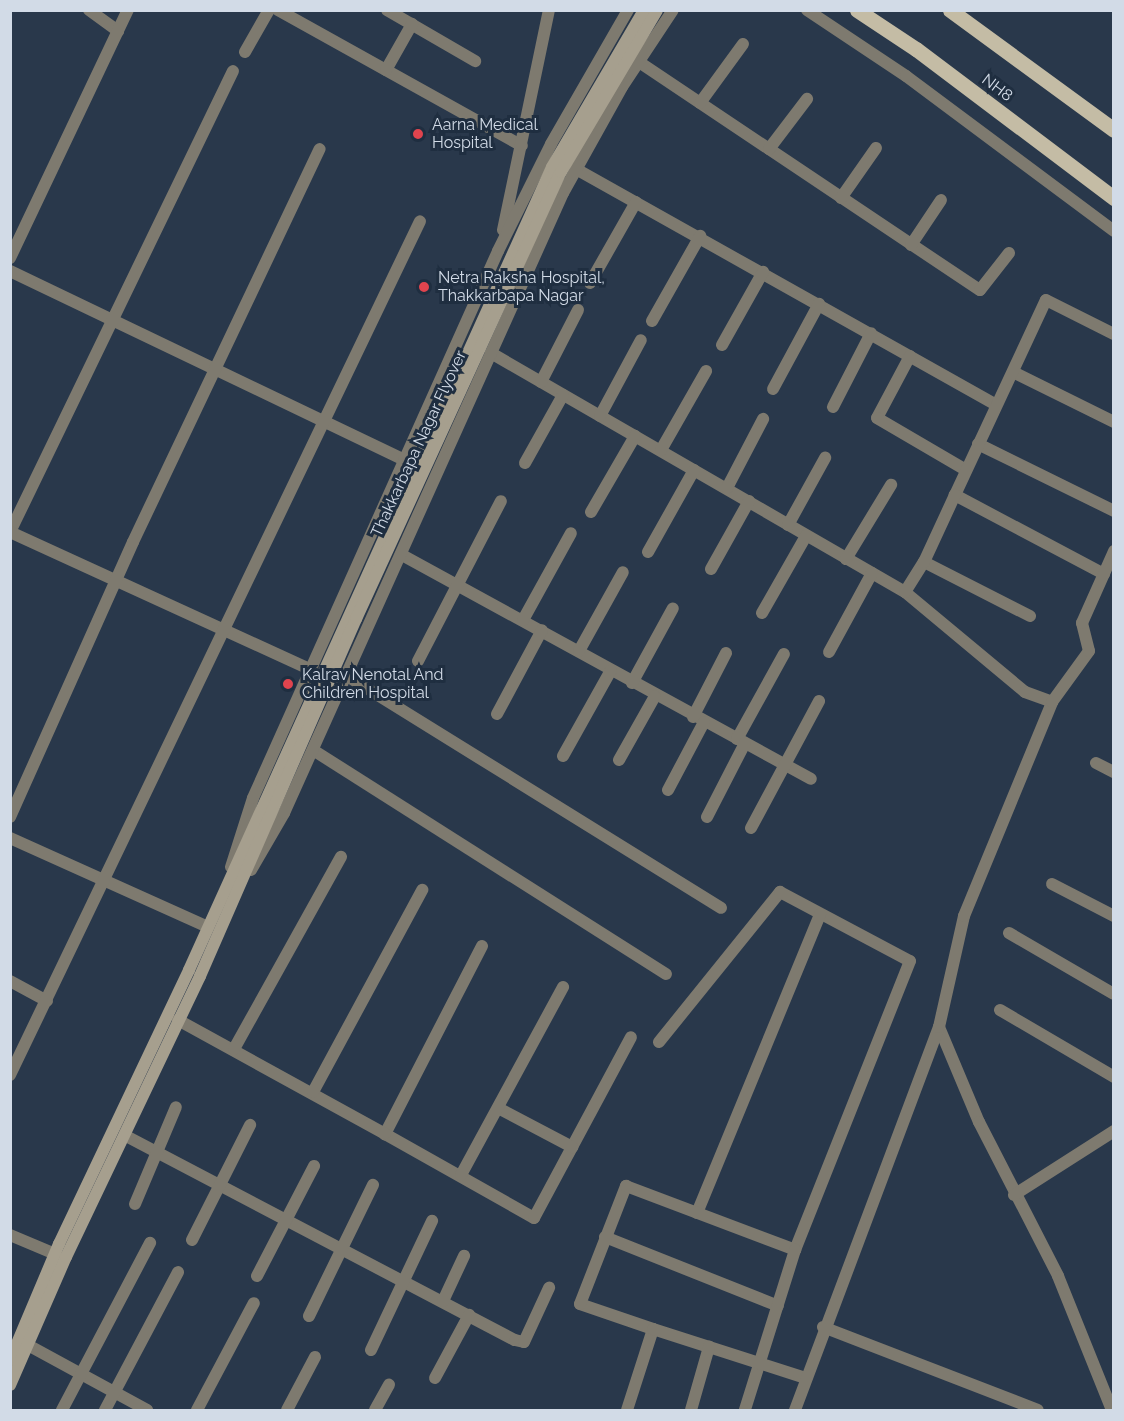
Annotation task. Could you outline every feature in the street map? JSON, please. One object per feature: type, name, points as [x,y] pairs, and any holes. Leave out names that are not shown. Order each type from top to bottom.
[{"type":"main road","name":"Thakkarbapa Nagar Flyover","points":[[266,814],[552,167],[644,10]]},
{"type":"main road","name":"Thakkarbapa Nagar Flyover","points":[[227,899],[561,172],[657,10]]},
{"type":"main road","name":"NH8","points":[[857,10],[916,49],[1113,198]]},
{"type":"main road","points":[[950,10],[1113,130]]},
{"type":"main road","points":[[10,1360],[61,1256],[208,927],[227,899]]},
{"type":"main road","points":[[10,1385],[61,1256],[126,1136],[178,1020],[227,899]]},
{"type":"street","points":[[89,10],[118,31]]},
{"type":"street","points":[[10,258],[128,10]]},
{"type":"street","points":[[245,52],[269,10]]},
{"type":"street","points":[[278,10],[522,146]]},
{"type":"street","points":[[387,10],[475,61]]},
{"type":"street","points":[[498,251],[549,10]]},
{"type":"street","points":[[227,899],[253,798],[498,251],[551,144],[628,10]]},
{"type":"street","points":[[227,899],[284,813],[402,555],[529,265],[576,169],[639,62],[673,10]]},
{"type":"street","points":[[807,10],[906,76],[1113,231]]},
{"type":"street","points":[[386,70],[412,24]]},
{"type":"street","points":[[700,103],[743,44]]},
{"type":"street","points":[[639,62],[980,290],[1009,253]]},
{"type":"street","points":[[232,71],[10,532],[311,670]]},
{"type":"street","points":[[769,149],[807,99]]},
{"type":"street","points":[[841,198],[876,148]]},
{"type":"street","points":[[10,817],[116,580],[320,149]]},
{"type":"street","points":[[576,169],[700,236],[995,404]]},
{"type":"street","points":[[911,245],[940,200]]},
{"type":"street","points":[[590,283],[636,202]]},
{"type":"street","points":[[10,1075],[106,881],[322,420],[420,221]]},
{"type":"street","points":[[652,321],[700,236]]},
{"type":"street","points":[[498,251],[529,265]]},
{"type":"street","points":[[10,271],[217,368],[405,460]]},
{"type":"street","points":[[722,345],[763,272]]},
{"type":"street","points":[[905,592],[924,562],[995,404],[1013,372],[1046,300],[1113,334]]},
{"type":"street","points":[[773,389],[819,304]]},
{"type":"street","points":[[541,382],[578,310]]},
{"type":"street","points":[[832,407],[871,333]]},
{"type":"street","points":[[600,416],[641,340]]},
{"type":"street","points":[[491,353],[905,592],[1025,692],[1052,702]]},
{"type":"street","points":[[910,356],[877,418],[966,470]]},
{"type":"street","points":[[661,450],[706,371]]},
{"type":"street","points":[[1013,372],[1113,422]]},
{"type":"street","points":[[525,464],[563,395]]},
{"type":"street","points":[[727,488],[763,418]]},
{"type":"street","points":[[591,512],[635,436]]},
{"type":"street","points":[[978,444],[1113,511]]},
{"type":"street","points":[[788,525],[825,458]]},
{"type":"street","points":[[648,552],[694,470]]},
{"type":"street","points":[[846,559],[891,485]]},
{"type":"street","points":[[955,495],[1104,574]]},
{"type":"street","points":[[418,661],[501,501]]},
{"type":"street","points":[[711,569],[749,501]]},
{"type":"street","points":[[523,620],[571,533]]},
{"type":"street","points":[[762,613],[806,536]]},
{"type":"street","points":[[795,1410],[823,1327],[880,1190],[939,1027],[964,916],[1052,702],[1089,651],[1082,623],[1113,551]]},
{"type":"street","points":[[402,555],[459,584],[655,696],[810,779]]},
{"type":"street","points":[[924,562],[1030,616]]},
{"type":"street","points":[[579,651],[623,572]]},
{"type":"street","points":[[829,652],[872,573]]},
{"type":"street","points":[[632,683],[674,608]]},
{"type":"street","points":[[497,714],[542,630]]},
{"type":"street","points":[[669,790],[726,653]]},
{"type":"street","points":[[707,817],[784,654]]},
{"type":"street","points":[[563,756],[611,670]]},
{"type":"street","points":[[347,676],[721,908]]},
{"type":"street","points":[[619,760],[655,696]]},
{"type":"street","points":[[751,828],[819,701]]},
{"type":"street","points":[[313,750],[666,974]]},
{"type":"street","points":[[1096,763],[1113,772]]},
{"type":"street","points":[[10,838],[208,927]]},
{"type":"street","points":[[234,1049],[341,856]]},
{"type":"street","points":[[1052,884],[1113,916]]},
{"type":"street","points":[[313,1092],[422,891]]},
{"type":"street","points":[[659,1042],[780,892],[910,961],[795,1250],[745,1410]]},
{"type":"street","points":[[697,1213],[820,914]]},
{"type":"street","points":[[1009,933],[1113,994]]},
{"type":"street","points":[[386,1134],[482,946]]},
{"type":"street","points":[[10,981],[47,1001]]},
{"type":"street","points":[[461,1175],[563,987]]},
{"type":"street","points":[[1000,1010],[1113,1077]]},
{"type":"street","points":[[178,1020],[313,1092],[534,1218],[631,1037]]},
{"type":"street","points":[[939,1027],[1014,1195],[1058,1276],[1112,1410]]},
{"type":"street","points":[[135,1204],[176,1107]]},
{"type":"street","points":[[498,1107],[572,1147]]},
{"type":"street","points":[[192,1240],[250,1125]]},
{"type":"street","points":[[1014,1195],[1113,1131]]},
{"type":"street","points":[[126,1136],[524,1342],[549,1287]]},
{"type":"street","points":[[257,1276],[314,1166]]},
{"type":"street","points":[[309,1316],[373,1185]]},
{"type":"street","points":[[795,1250],[626,1186],[580,1304],[806,1378]]},
{"type":"street","points":[[371,1350],[406,1281],[432,1221]]},
{"type":"street","points":[[10,1235],[61,1256]]},
{"type":"street","points":[[605,1237],[778,1306]]},
{"type":"street","points":[[62,1410],[150,1243]]},
{"type":"street","points":[[443,1301],[464,1256]]},
{"type":"street","points":[[105,1410],[178,1272]]},
{"type":"street","points":[[197,1410],[254,1303]]},
{"type":"street","points":[[435,1378],[469,1315]]},
{"type":"street","points":[[823,1327],[1038,1410]]},
{"type":"street","points":[[627,1410],[653,1329]]},
{"type":"street","points":[[26,1344],[147,1410]]},
{"type":"street","points":[[691,1410],[709,1347]]},
{"type":"street","points":[[287,1410],[315,1357]]},
{"type":"street","points":[[375,1410],[389,1384]]},
{"type":"place","name":"Aarna Medical Hospital","points":[[418,134]]},
{"type":"place","name":"Netra Raksha Hospital, Thakkarbapa Nagar","points":[[424,287]]},
{"type":"place","name":"Kalrav Nenotal And Children Hospital","points":[[288,684]]}]
